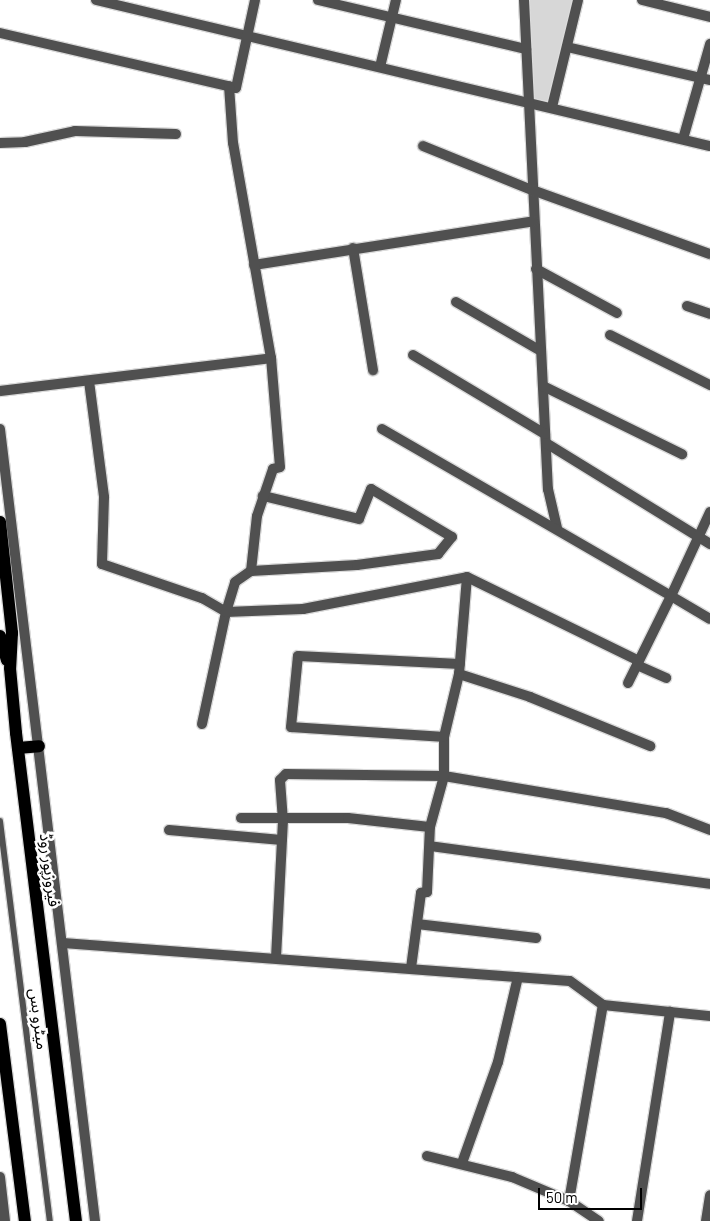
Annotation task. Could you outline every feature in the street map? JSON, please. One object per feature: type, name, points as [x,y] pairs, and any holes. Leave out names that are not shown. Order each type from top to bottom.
[{"type":"main road","name":"فیروزپور روڈ","points":[[0,522],[12,633],[10,668],[18,748],[76,1221]]},
{"type":"main road","points":[[0,636],[10,668]]},
{"type":"main road","points":[[18,748],[39,746]]},
{"type":"main road","points":[[0,1024],[5,1094],[25,1221]]},
{"type":"street","points":[[96,0],[710,146]]},
{"type":"street","points":[[0,33],[236,88],[255,0]]},
{"type":"street","points":[[318,0],[526,50]]},
{"type":"street","points":[[380,67],[396,0]]},
{"type":"street","points":[[524,0],[548,489],[557,528]]},
{"type":"street","points":[[552,107],[578,0]]},
{"type":"street","points":[[642,0],[710,17]]},
{"type":"street","points":[[683,139],[699,77],[710,44]]},
{"type":"street","points":[[566,47],[710,80]]},
{"type":"street","points":[[229,86],[233,143],[270,358],[280,466],[272,469],[257,516],[251,571]]},
{"type":"street","points":[[0,143],[25,142],[75,131],[176,134]]},
{"type":"street","points":[[423,146],[532,190],[710,254]]},
{"type":"street","points":[[254,265],[534,220]]},
{"type":"street","points":[[353,248],[373,370]]},
{"type":"street","points":[[536,269],[617,313]]},
{"type":"street","points":[[456,302],[541,350]]},
{"type":"street","points":[[686,306],[710,314]]},
{"type":"street","points":[[610,335],[710,384]]},
{"type":"street","points":[[413,355],[710,544]]},
{"type":"street","points":[[0,391],[270,358]]},
{"type":"street","points":[[90,381],[104,497],[102,564],[202,598],[226,612],[303,608],[467,577],[666,678]]},
{"type":"street","points":[[543,386],[682,454]]},
{"type":"street","points":[[0,429],[95,1221]]},
{"type":"street","points":[[382,429],[557,528],[710,618]]},
{"type":"street","points":[[202,724],[226,612],[235,582],[251,571],[357,565],[438,554],[452,537],[371,489],[359,519],[263,496]]},
{"type":"street","points":[[628,683],[710,512]]},
{"type":"street","points":[[411,968],[421,893],[427,892],[430,827],[444,776],[444,737],[460,669],[467,577]]},
{"type":"street","points":[[444,737],[291,727],[298,656],[460,669],[650,746]]},
{"type":"street","points":[[276,958],[283,821],[280,780],[286,774],[444,776],[666,813],[710,830]]},
{"type":"street","points":[[241,818],[283,821],[348,818],[430,827]]},
{"type":"street","points":[[169,830],[282,840]]},
{"type":"street","points":[[430,846],[710,884]]},
{"type":"street","points":[[417,924],[536,938]]},
{"type":"street","points":[[63,943],[570,981],[603,1005],[710,1016]]},
{"type":"street","points":[[462,1163],[498,1062],[518,977]]},
{"type":"street","points":[[569,1201],[603,1005]]},
{"type":"street","points":[[637,1221],[670,1012]]},
{"type":"street","points":[[427,1156],[462,1163],[512,1177],[569,1201],[599,1221]]},
{"type":"street","points":[[0,1177],[5,1221]]},
{"type":"street","points":[[706,1221],[710,1195]]},
{"type":"lane","name":"میٹرو بس","points":[[0,821],[50,1221]]},
{"type":"shaded area","points":[[524,0],[578,0],[552,107],[528,102]]}]
